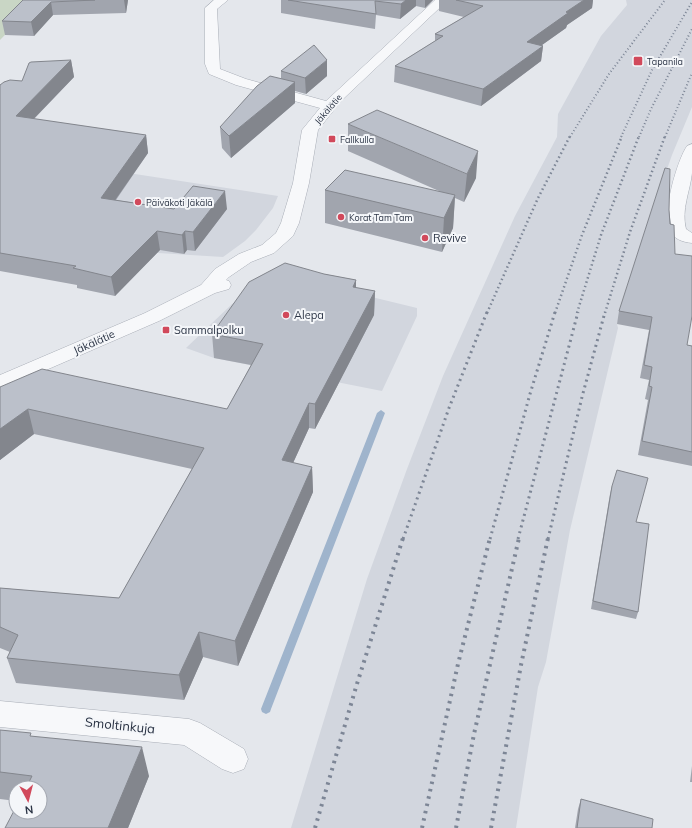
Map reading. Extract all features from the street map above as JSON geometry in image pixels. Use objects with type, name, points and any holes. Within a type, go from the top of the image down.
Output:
[{"type":"street","points":[[222,0],[211,8],[212,64],[214,71],[241,82],[328,106]]},
{"type":"street","name":"Jäkälätie","points":[[0,383],[152,317],[208,289],[239,279],[259,263],[268,249],[284,236],[290,223],[302,183],[310,130],[328,106],[442,0]]},
{"type":"street","points":[[689,156],[677,208],[677,229],[683,234],[692,238]]},
{"type":"street","name":"Smoltinkuja","points":[[0,714],[189,732],[233,759]]},
{"type":"shaded area","points":[[626,0],[692,0],[692,107],[672,155],[653,209],[617,324],[618,328],[570,530],[546,662],[538,687],[516,828],[291,828],[367,579],[443,376],[515,216],[557,137],[558,114],[601,36],[627,5]]},
{"type":"shaded area","name":"Päiväkoti Jäkälä","points":[[0,153],[278,196],[273,208],[256,230],[245,241],[223,257],[158,253],[36,232]]},
{"type":"shaded area","points":[[281,275],[417,308],[417,316],[382,391],[214,358],[186,348],[232,304]]},
{"type":"green space","points":[[0,0],[39,0],[0,40]]},
{"type":"building","points":[[23,0],[95,0],[51,2],[31,22],[2,21]]},
{"type":"building","points":[[288,0],[406,0],[401,4],[375,1],[376,14]]},
{"type":"building","points":[[456,0],[584,0],[527,42],[543,46],[483,89],[395,66],[443,36],[435,34],[483,6]]},
{"type":"building","points":[[314,45],[327,60],[305,78],[281,71]]},
{"type":"building","points":[[71,60],[16,116],[146,135],[101,198],[174,209],[193,186],[225,191],[193,232],[185,231],[182,235],[157,231],[111,277],[73,268],[76,266],[0,253],[0,85],[10,80],[22,81],[29,63],[31,62]]},
{"type":"building","points":[[270,76],[295,82],[229,136],[220,127],[257,86]]},
{"type":"building","points":[[377,110],[478,151],[467,174],[348,124]]},
{"type":"building","points":[[665,168],[670,169],[669,210],[670,224],[674,225],[675,254],[692,256],[692,316],[687,345],[692,346],[692,452],[642,441],[652,387],[649,386],[652,367],[644,365],[652,317],[619,311]]},
{"type":"building","points":[[345,170],[455,195],[444,218],[325,190]]},
{"type":"building","points":[[285,263],[324,274],[356,280],[353,287],[375,291],[315,404],[309,403],[282,460],[312,467],[235,641],[199,632],[179,675],[7,658],[18,635],[0,627],[0,588],[119,598],[204,448],[28,409],[0,429],[0,387],[42,369],[227,409],[263,344],[212,334],[249,282]]},
{"type":"building","points":[[617,470],[648,478],[636,522],[649,524],[638,612],[593,601],[612,486]]},
{"type":"building","points":[[0,730],[31,733],[30,736],[142,747],[108,828],[5,828],[9,820],[48,820],[48,780],[30,780],[32,776],[0,772]]},
{"type":"building","points":[[581,799],[653,819],[652,828],[577,828]]},
{"type":"waterway","points":[[266,709],[381,413]]},
{"type":"railway","points":[[570,137],[609,74],[665,0]]},
{"type":"railway","points":[[621,137],[652,70],[692,2]]},
{"type":"railway","points":[[639,137],[651,109],[692,29]]},
{"type":"railway","points":[[665,137],[692,73]]},
{"type":"railway","points":[[487,313],[538,198],[570,136]]},
{"type":"railway","points":[[555,313],[582,235],[622,136]]},
{"type":"railway","points":[[577,313],[601,235],[639,136]]},
{"type":"railway","points":[[605,313],[630,232],[665,136]]},
{"type":"railway","points":[[403,539],[449,408],[487,312]]},
{"type":"railway","points":[[490,539],[530,394],[555,312]]},
{"type":"railway","points":[[518,539],[578,312]]},
{"type":"railway","points":[[548,539],[582,397],[605,312]]},
{"type":"railway","points":[[315,828],[356,687],[403,538]]},
{"type":"railway","points":[[422,828],[458,664],[490,538]]},
{"type":"railway","points":[[456,828],[474,734],[519,538]]},
{"type":"railway","points":[[491,828],[521,665],[548,538]]},
{"type":"place","name":"Tapanila","points":[[638,61]]},
{"type":"place","name":"Fallkulla","points":[[332,139]]},
{"type":"place","name":"Päiväkoti Jäkälä","points":[[138,202]]},
{"type":"place","name":"Korat Tam Tam","points":[[341,217]]},
{"type":"place","name":"Revive","points":[[425,238]]},
{"type":"place","name":"Alepa","points":[[286,315]]},
{"type":"place","name":"Sammalpolku","points":[[166,330]]}]
